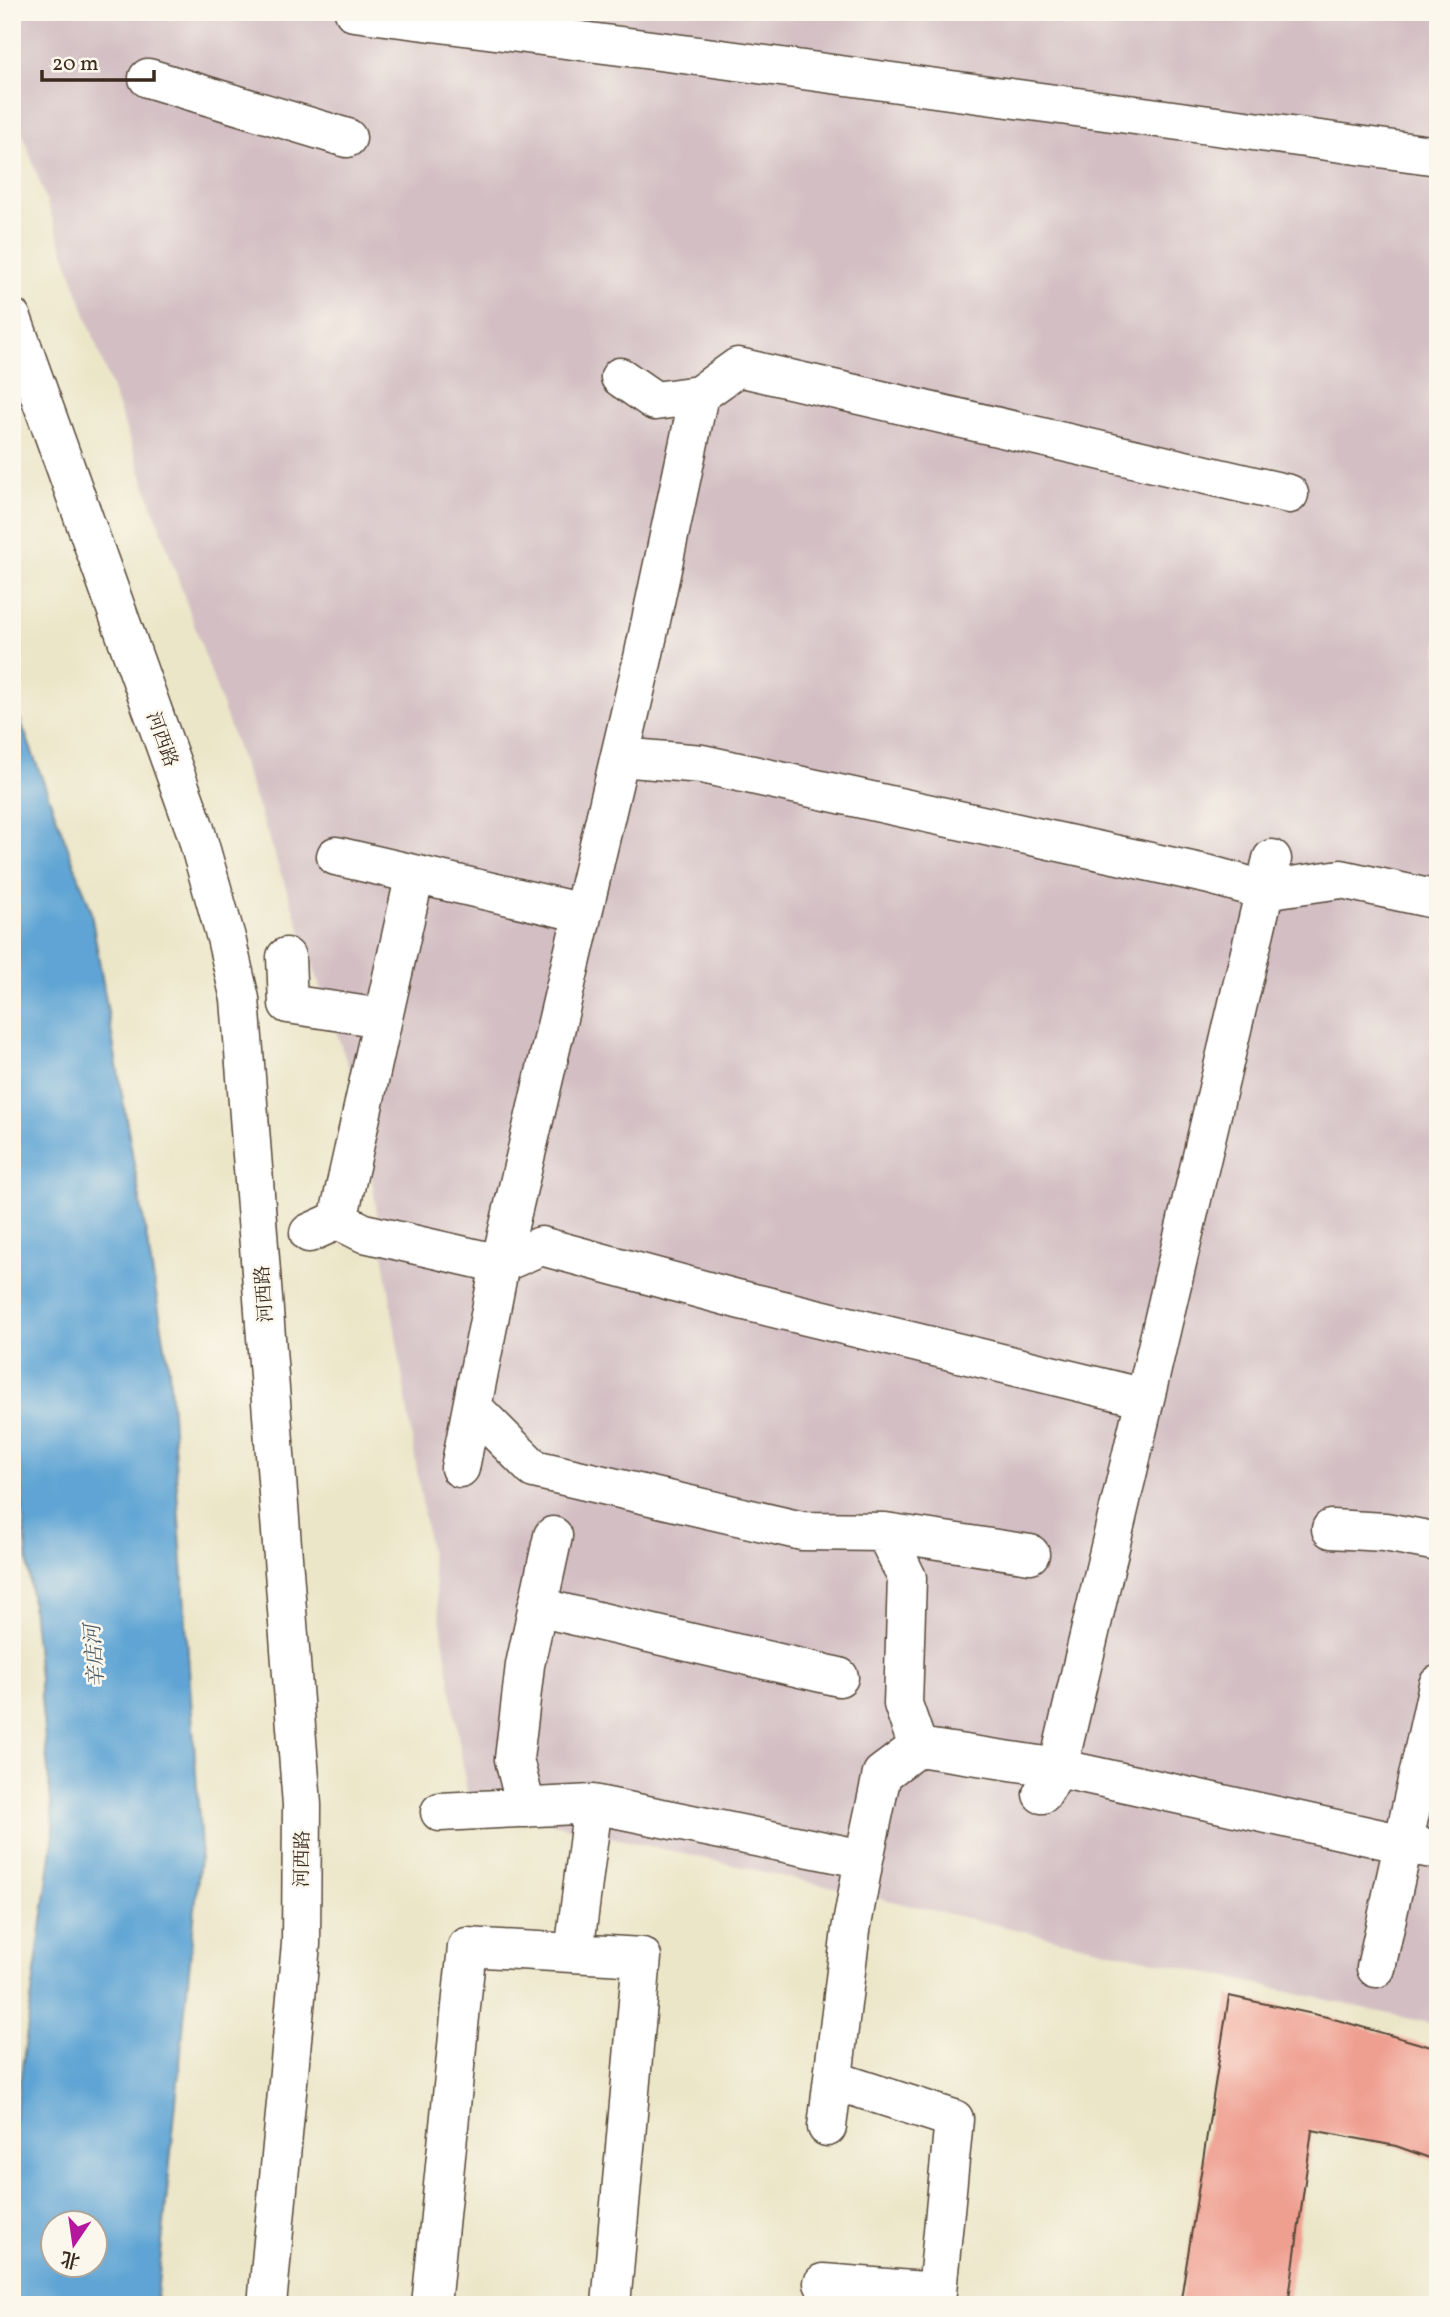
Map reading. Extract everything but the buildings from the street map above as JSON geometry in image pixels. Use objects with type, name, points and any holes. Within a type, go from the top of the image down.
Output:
[{"type":"street","points":[[354,12],[1438,156]]},
{"type":"street","points":[[148,78],[347,138]]},
{"type":"street","name":"河西路","points":[[12,318],[195,830],[240,999],[302,1805],[301,1944],[267,2305]]},
{"type":"street","points":[[620,377],[656,401],[699,395],[738,367],[1289,494]]},
{"type":"street","points":[[460,1468],[500,1264],[620,757],[699,395]]},
{"type":"street","points":[[620,757],[702,764],[1210,875],[1268,874],[1341,879],[1438,900]]},
{"type":"street","points":[[336,856],[583,913]]},
{"type":"street","points":[[415,874],[382,1018],[323,1227],[364,1233],[500,1264],[541,1245],[737,1298],[1145,1398]]},
{"type":"street","points":[[1050,1781],[1145,1398],[1268,874]]},
{"type":"street","points":[[286,957],[288,1004],[382,1018]]},
{"type":"street","points":[[472,1407],[534,1469],[802,1531],[885,1532],[1030,1554]]},
{"type":"street","points":[[1331,1529],[1385,1532],[1438,1542]]},
{"type":"street","points":[[885,1532],[906,1578],[903,1704],[918,1747]]},
{"type":"street","points":[[526,1808],[514,1759],[525,1665],[553,1536]]},
{"type":"street","points":[[537,1607],[839,1677]]},
{"type":"street","points":[[1377,1968],[1421,1847],[1438,1685]]},
{"type":"street","points":[[918,1747],[1050,1781],[1421,1847]]},
{"type":"street","points":[[827,2127],[851,1930],[882,1774],[918,1747]]},
{"type":"street","points":[[440,1812],[593,1804],[864,1859]]},
{"type":"street","points":[[573,1953],[593,1804]]},
{"type":"street","points":[[431,2305],[467,1947],[642,1957],[611,2305]]},
{"type":"street","points":[[823,2283],[937,2292],[954,2119],[833,2080]]},
{"type":"shaded area","points":[[12,12],[1438,12],[1438,2025],[469,1805],[359,1097],[12,103]]},
{"type":"water","name":"辛店河","points":[[12,698],[90,907],[169,1369],[201,1848],[156,2305],[12,2305],[12,2141],[54,1833],[12,1399]]}]
